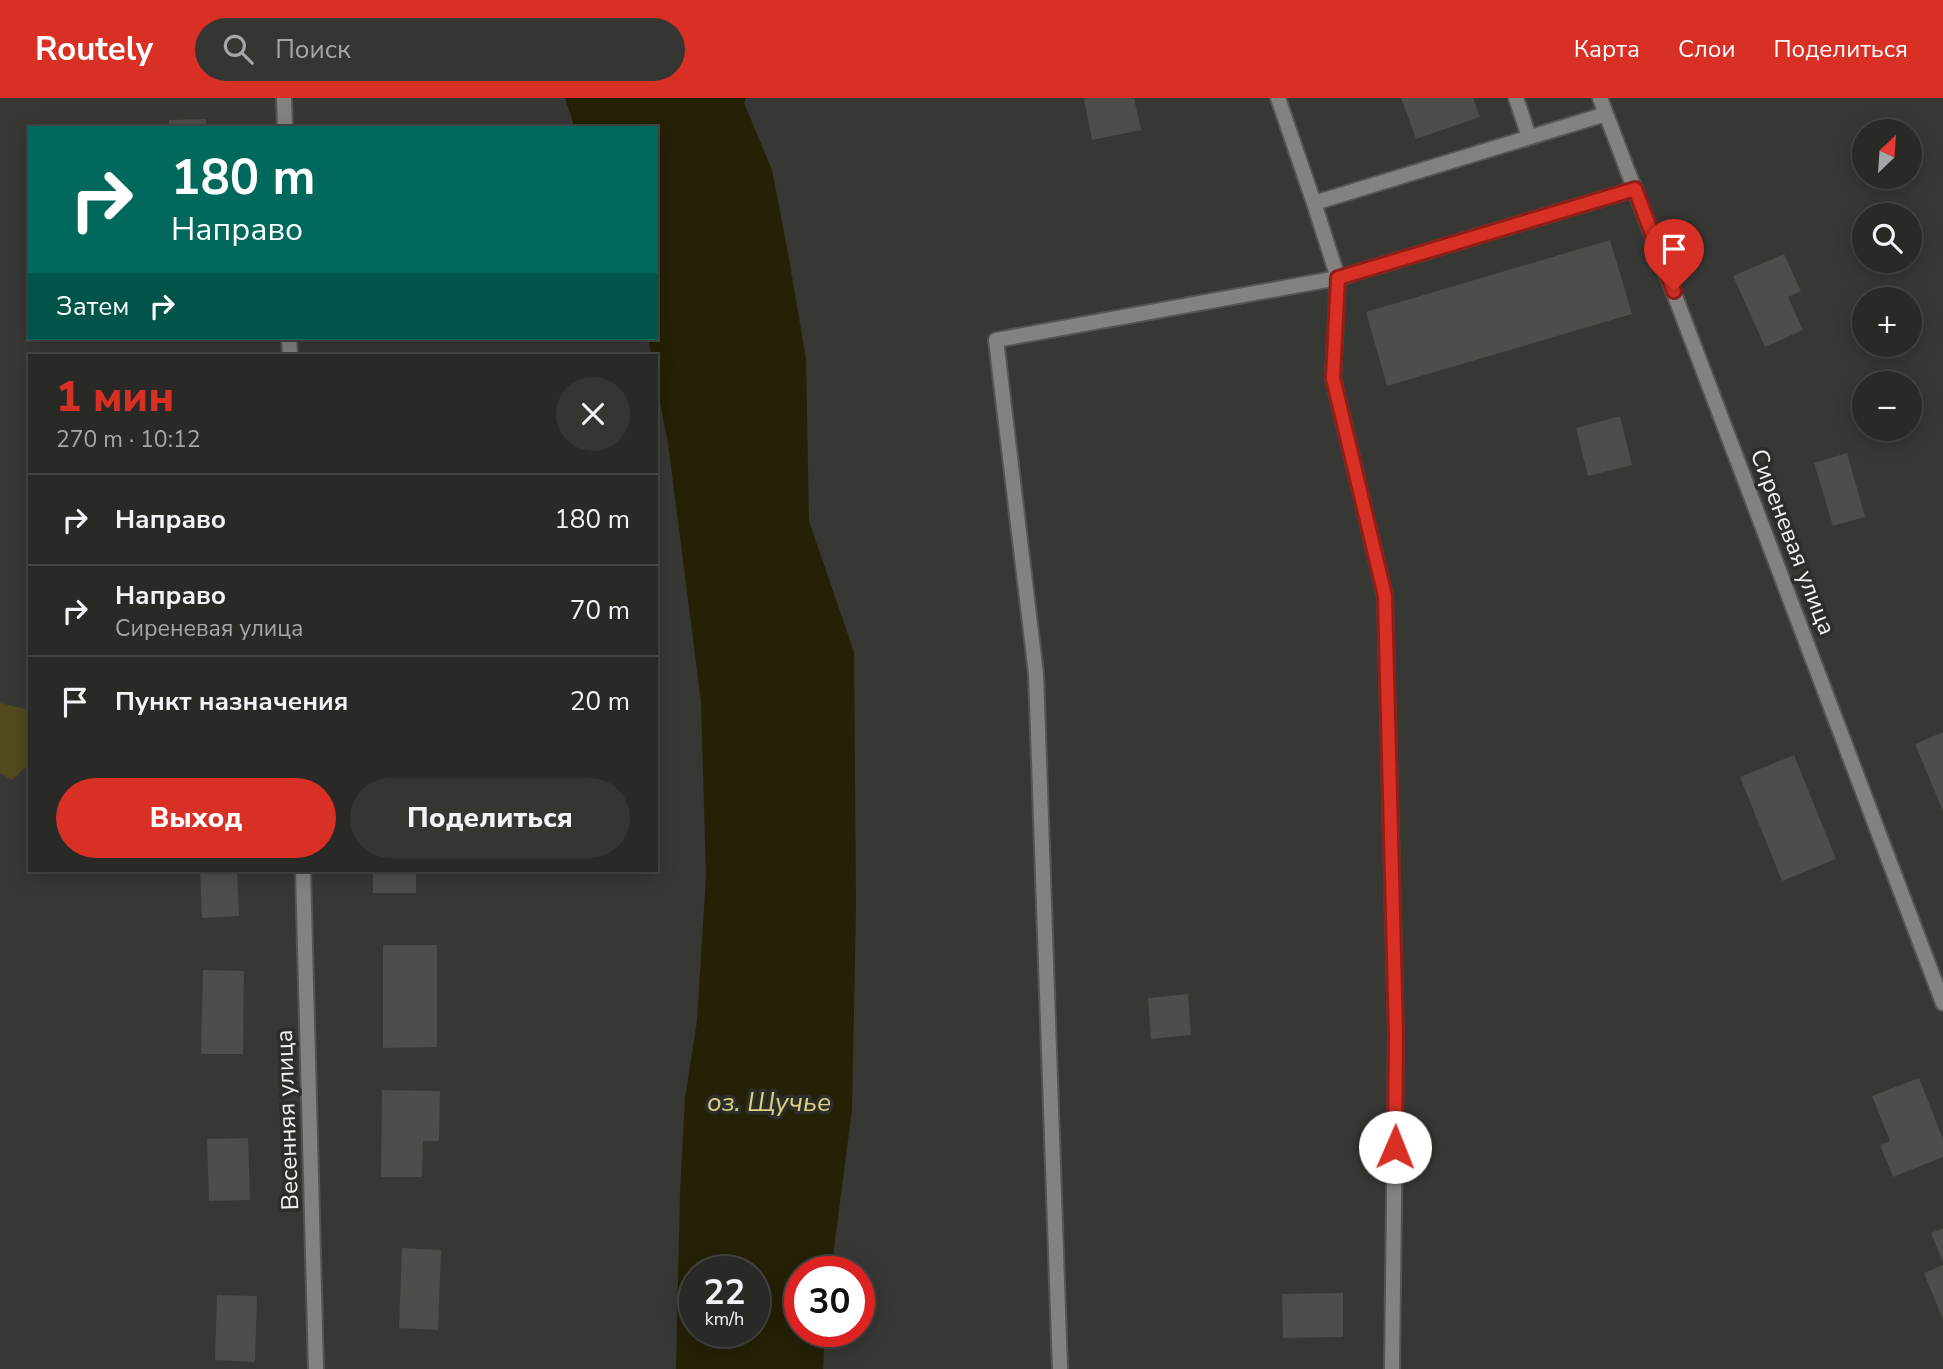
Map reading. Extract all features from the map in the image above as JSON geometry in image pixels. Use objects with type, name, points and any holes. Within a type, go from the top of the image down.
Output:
[{"type":"street","points":[[284,98],[285,126]]},
{"type":"street","points":[[1278,98],[1338,278],[1333,378],[1385,596],[1396,1035],[1392,1369]]},
{"type":"street","points":[[1516,98],[1529,137]]},
{"type":"street","name":"Сиреневая улица","points":[[1600,98],[1943,1003]]},
{"type":"street","points":[[1314,203],[1606,114]]},
{"type":"street","points":[[1060,1369],[1036,674],[996,341],[1338,278],[1635,189]]},
{"type":"street","name":"Весенняя улица","points":[[303,872],[316,1369]]},
{"type":"shaded area","points":[[0,703],[28,710],[28,765],[12,780],[0,773]]},
{"type":"water","name":"оз. Щучье","points":[[565,98],[746,98],[744,103],[772,170],[806,359],[809,521],[854,652],[856,908],[852,1109],[833,1256],[784,1256],[784,1347],[824,1347],[823,1369],[676,1369],[680,1193],[685,1098],[697,1021],[706,876],[701,702],[668,443],[658,392],[658,354],[651,354],[648,340],[658,340],[658,126],[574,126]]},
{"type":"building","points":[[1134,98],[1141,130],[1092,140],[1084,99]]},
{"type":"building","points":[[1401,98],[1473,98],[1480,117],[1416,139]]},
{"type":"building","points":[[206,119],[206,126],[169,126],[169,120]]},
{"type":"building","points":[[1610,240],[1632,314],[1387,386],[1366,312]]},
{"type":"building","points":[[1784,254],[1801,291],[1788,297],[1803,330],[1765,347],[1733,276]]},
{"type":"building","points":[[1620,416],[1632,465],[1588,476],[1576,428]]},
{"type":"building","points":[[1847,453],[1865,517],[1833,526],[1814,463]]},
{"type":"building","points":[[1943,732],[1943,811],[1915,744]]},
{"type":"building","points":[[1794,755],[1836,859],[1782,881],[1740,777]]},
{"type":"building","points":[[200,872],[237,872],[239,916],[202,918]]},
{"type":"building","points":[[373,872],[416,872],[416,893],[373,893]]},
{"type":"building","points":[[383,945],[437,945],[437,1047],[383,1048]]},
{"type":"building","points":[[203,970],[244,971],[243,1054],[201,1054]]},
{"type":"building","points":[[1188,994],[1191,1035],[1151,1039],[1148,998]]},
{"type":"building","points":[[1919,1078],[1943,1139],[1943,1157],[1893,1177],[1880,1145],[1890,1141],[1872,1096]]},
{"type":"building","points":[[382,1090],[440,1091],[439,1141],[423,1141],[422,1177],[381,1177]]},
{"type":"building","points":[[248,1138],[250,1200],[209,1201],[207,1139]]},
{"type":"building","points":[[1943,1228],[1943,1262],[1931,1233]]},
{"type":"building","points":[[402,1248],[441,1250],[438,1330],[399,1328]]},
{"type":"building","points":[[1943,1265],[1943,1320],[1924,1273]]},
{"type":"building","points":[[1343,1293],[1343,1337],[1283,1338],[1282,1294]]},
{"type":"building","points":[[217,1295],[257,1296],[255,1362],[215,1360]]},
{"type":"route","points":[[1395,1147],[1396,1035],[1385,596],[1333,378],[1338,278],[1635,189],[1674,291]]}]
